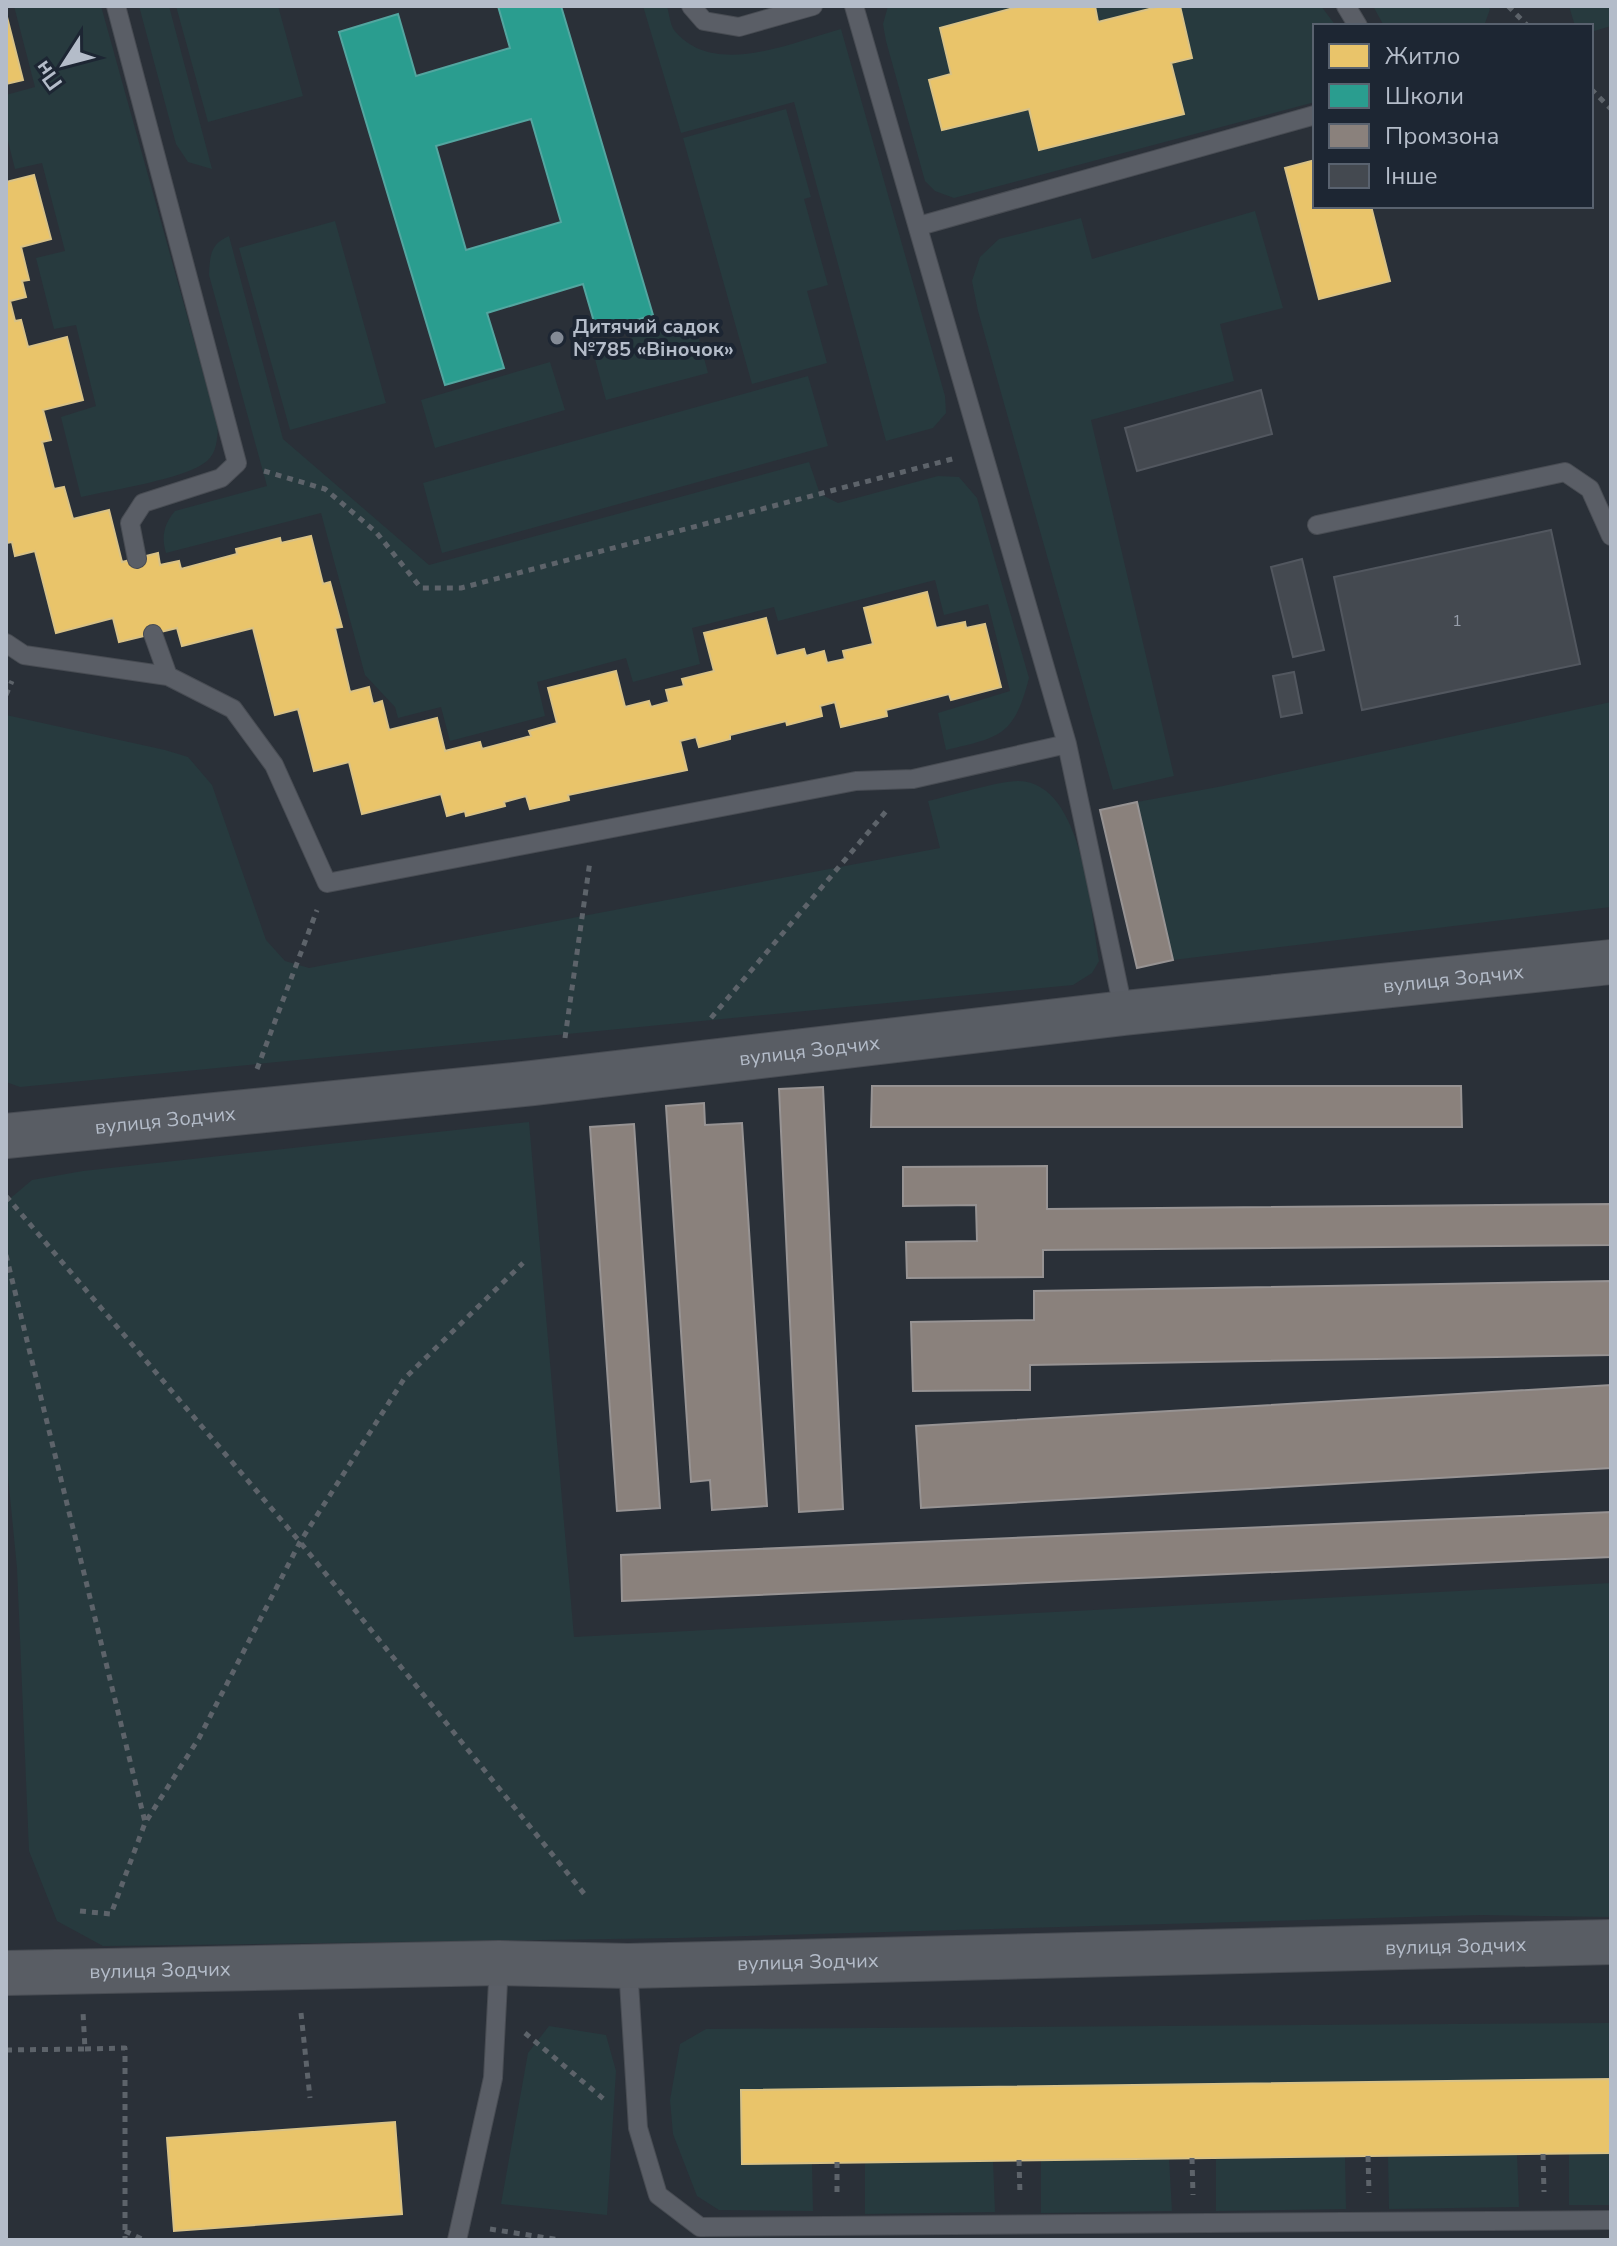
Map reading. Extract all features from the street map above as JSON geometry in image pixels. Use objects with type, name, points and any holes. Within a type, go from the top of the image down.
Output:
[{"type":"main road","name":"вулиця Зодчих","points":[[6,1136],[533,1083],[1124,1013],[1611,962]]},
{"type":"main road","name":"вулиця Зодчих","points":[[6,1973],[499,1963],[628,1966],[1611,1942]]},
{"type":"lane","points":[[116,6],[237,463],[221,478],[143,503],[130,523],[137,559]]},
{"type":"lane","points":[[691,6],[704,21],[739,27],[813,6]]},
{"type":"lane","points":[[854,6],[1067,744],[1124,1013]]},
{"type":"lane","points":[[1346,6],[1357,24]]},
{"type":"lane","points":[[919,226],[1313,116]]},
{"type":"lane","points":[[1317,525],[1565,472],[1590,489],[1611,536]]},
{"type":"lane","points":[[153,634],[168,676]]},
{"type":"lane","points":[[6,643],[24,655],[168,676],[233,709],[274,765],[327,883],[856,781],[913,779],[1067,744]]},
{"type":"lane","points":[[458,2232],[493,2078],[499,1963]]},
{"type":"lane","points":[[628,1966],[638,2128],[658,2195],[700,2234],[1611,2220]]},
{"type":"path","points":[[1508,6],[1526,24]]},
{"type":"path","points":[[1593,91],[1611,109]]},
{"type":"path","points":[[237,463],[325,489],[376,532],[421,588],[461,588],[984,451]]},
{"type":"path","points":[[706,1025],[913,779]]},
{"type":"path","points":[[565,1039],[594,833]]},
{"type":"path","points":[[256,1070],[327,883]]},
{"type":"path","points":[[6,1196],[300,1542],[586,1896]]},
{"type":"path","points":[[6,1255],[145,1823]]},
{"type":"path","points":[[80,1911],[111,1914],[145,1823],[199,1738],[300,1542],[404,1379],[523,1263]]},
{"type":"path","points":[[81,1971],[85,2049]]},
{"type":"path","points":[[496,2009],[638,2128]]},
{"type":"path","points":[[301,2013],[310,2098]]},
{"type":"path","points":[[6,2050],[125,2048],[125,2240]]},
{"type":"path","points":[[125,2231],[144,2240]]},
{"type":"path","points":[[458,2232],[560,2240]]},
{"type":"green space","points":[[14,6],[101,6],[218,427],[213,454],[207,461],[183,473],[81,497],[61,417],[96,406],[76,325],[54,329],[36,258],[65,251],[42,163],[15,169],[6,133],[6,95],[35,87]]},
{"type":"green space","points":[[139,6],[169,6],[212,169],[188,162],[176,144]]},
{"type":"green space","points":[[176,6],[278,6],[303,96],[208,122]]},
{"type":"green space","points":[[643,6],[667,6],[674,30],[690,45],[731,55],[777,48],[841,29],[945,396],[946,413],[933,428],[886,441],[794,102],[681,133]]},
{"type":"green space","points":[[888,6],[1321,6],[1334,24],[1313,24],[1313,103],[954,198],[935,191],[925,181],[883,24]]},
{"type":"green space","points":[[1373,6],[1487,6],[1490,9],[1485,24],[1383,24]]},
{"type":"green space","points":[[1569,6],[1611,6],[1611,26],[1593,31],[1593,24],[1574,24]]},
{"type":"green space","points":[[786,109],[811,197],[804,199],[828,285],[807,291],[827,363],[752,384],[683,138]]},
{"type":"green space","points":[[1255,211],[1283,308],[1220,324],[1234,381],[1091,420],[1174,776],[1113,790],[972,281],[980,257],[999,239],[1081,218],[1092,259]]},
{"type":"green space","points":[[335,221],[386,403],[290,430],[239,248]]},
{"type":"green space","points":[[229,236],[283,439],[429,565],[809,462],[820,494],[838,503],[938,476],[959,477],[977,498],[1029,678],[1011,723],[992,737],[946,750],[938,713],[1010,691],[988,604],[944,615],[935,580],[778,621],[774,607],[692,628],[700,664],[633,682],[626,658],[537,682],[545,716],[450,741],[441,707],[398,718],[395,707],[365,675],[321,513],[166,553],[164,531],[175,511],[267,486],[209,275],[212,251]]},
{"type":"green space","points":[[694,321],[708,373],[606,400],[592,348]]},
{"type":"green space","points":[[550,362],[565,410],[435,448],[421,400]]},
{"type":"green space","points":[[808,376],[828,446],[442,553],[423,483]]},
{"type":"green space","points":[[1611,702],[1611,907],[1173,960],[1137,802]]},
{"type":"green space","points":[[6,715],[188,757],[212,785],[266,940],[285,961],[309,968],[940,848],[928,801],[1019,781],[1041,787],[1058,803],[1071,826],[1087,884],[1099,961],[1092,973],[1073,985],[20,1087],[6,1082]]},
{"type":"green space","points":[[529,1122],[574,1637],[1611,1583],[1611,1917],[1481,1915],[679,1938],[103,1946],[57,1921],[29,1851],[17,1568],[6,1456],[6,1202],[32,1180],[83,1171]]},
{"type":"green space","points":[[1611,2023],[1611,2079],[741,2090],[742,2163],[812,2163],[813,2211],[719,2210],[697,2196],[673,2134],[670,2100],[680,2044],[706,2029]]},
{"type":"green space","points":[[549,2026],[606,2035],[616,2071],[607,2215],[501,2204],[528,2053]]},
{"type":"green space","points":[[1569,2153],[1611,2153],[1611,2205],[1569,2205]]},
{"type":"green space","points":[[1517,2154],[1519,2207],[1389,2209],[1388,2156]]},
{"type":"green space","points":[[1345,2156],[1346,2209],[1216,2211],[1216,2158]]},
{"type":"green space","points":[[1169,2158],[1172,2211],[1041,2213],[1041,2160]]},
{"type":"green space","points":[[993,2160],[995,2212],[865,2214],[865,2162]]},
{"type":"building: Житло","points":[[1021,6],[1095,6],[1098,22],[1161,6],[1180,6],[1192,58],[1171,63],[1184,114],[1039,150],[1029,109],[942,130],[929,80],[951,74],[940,28]]},
{"type":"building: Житло","points":[[6,18],[23,80],[6,84]]},
{"type":"building: Житло","points":[[1313,161],[1313,208],[1372,208],[1390,281],[1319,299],[1285,168]]},
{"type":"building: Житло","points":[[34,175],[51,239],[21,247],[29,280],[22,281],[26,297],[10,301],[15,321],[21,320],[28,347],[67,337],[83,400],[43,410],[51,440],[42,442],[54,489],[64,487],[73,519],[109,510],[122,562],[158,553],[160,565],[179,561],[181,569],[237,554],[236,549],[280,538],[281,543],[311,536],[323,584],[330,582],[342,627],[335,628],[350,692],[369,687],[373,704],[382,701],[389,730],[437,718],[445,751],[480,742],[482,749],[531,736],[529,731],[557,723],[548,688],[616,671],[625,707],[649,701],[651,707],[669,702],[666,690],[684,686],[682,679],[714,671],[704,633],[766,618],[776,656],[804,649],[806,656],[824,651],[827,663],[845,659],[843,651],[873,644],[864,608],[927,592],[936,628],[965,622],[966,628],[985,624],[1001,687],[951,700],[949,694],[886,710],[887,716],[841,727],[835,702],[820,706],[822,716],[787,725],[786,721],[730,735],[730,739],[699,747],[696,737],[680,741],[687,770],[568,795],[569,800],[530,809],[526,796],[504,802],[505,806],[466,816],[465,811],[447,816],[441,794],[362,814],[349,762],[314,771],[298,709],[275,715],[253,628],[182,646],[177,628],[119,642],[113,618],[56,633],[35,551],[15,556],[12,542],[6,543],[6,182]]},
{"type":"building: Житло","points":[[1611,2079],[1611,2153],[742,2164],[741,2090]]},
{"type":"building: Житло","points":[[395,2122],[402,2214],[174,2231],[167,2138]]},
{"type":"building: Школи","points":[[498,6],[561,6],[653,315],[597,332],[583,284],[487,313],[504,368],[445,385],[339,32],[398,14],[416,76],[510,48]],"holes":[[[531,119],[561,222],[466,250],[436,146]]]},
{"type":"building: Промзона","points":[[1137,802],[1173,960],[1137,968],[1100,810]]},
{"type":"building: Промзона","points":[[872,1086],[1461,1086],[1462,1127],[871,1127]]},
{"type":"building: Промзона","points":[[823,1087],[843,1509],[799,1512],[779,1089]]},
{"type":"building: Промзона","points":[[704,1103],[705,1125],[742,1123],[767,1506],[712,1510],[710,1480],[691,1482],[666,1106]]},
{"type":"building: Промзона","points":[[634,1124],[660,1508],[617,1511],[590,1127]]},
{"type":"building: Промзона","points":[[1047,1166],[1047,1209],[1611,1204],[1611,1245],[1043,1250],[1043,1277],[907,1278],[906,1242],[977,1241],[976,1205],[903,1206],[903,1167]]},
{"type":"building: Промзона","points":[[1611,1281],[1611,1355],[1030,1365],[1030,1390],[913,1391],[911,1322],[1034,1320],[1034,1291]]},
{"type":"building: Промзона","points":[[1611,1385],[1611,1468],[921,1508],[916,1426]]},
{"type":"building: Промзона","points":[[1611,1512],[1611,1557],[622,1601],[621,1555]]},
{"type":"building: Інше","points":[[1261,390],[1272,434],[1137,471],[1125,428]]},
{"type":"building: Інше","points":[[1551,530],[1580,664],[1362,710],[1334,577]]},
{"type":"building: Інше","points":[[1302,559],[1324,650],[1293,657],[1271,567]]},
{"type":"building: Інше","points":[[1294,672],[1302,713],[1281,717],[1273,676]]},
{"type":"place","name":"Дитячий садок №785 «Віночок»","points":[[557,338]]}]
